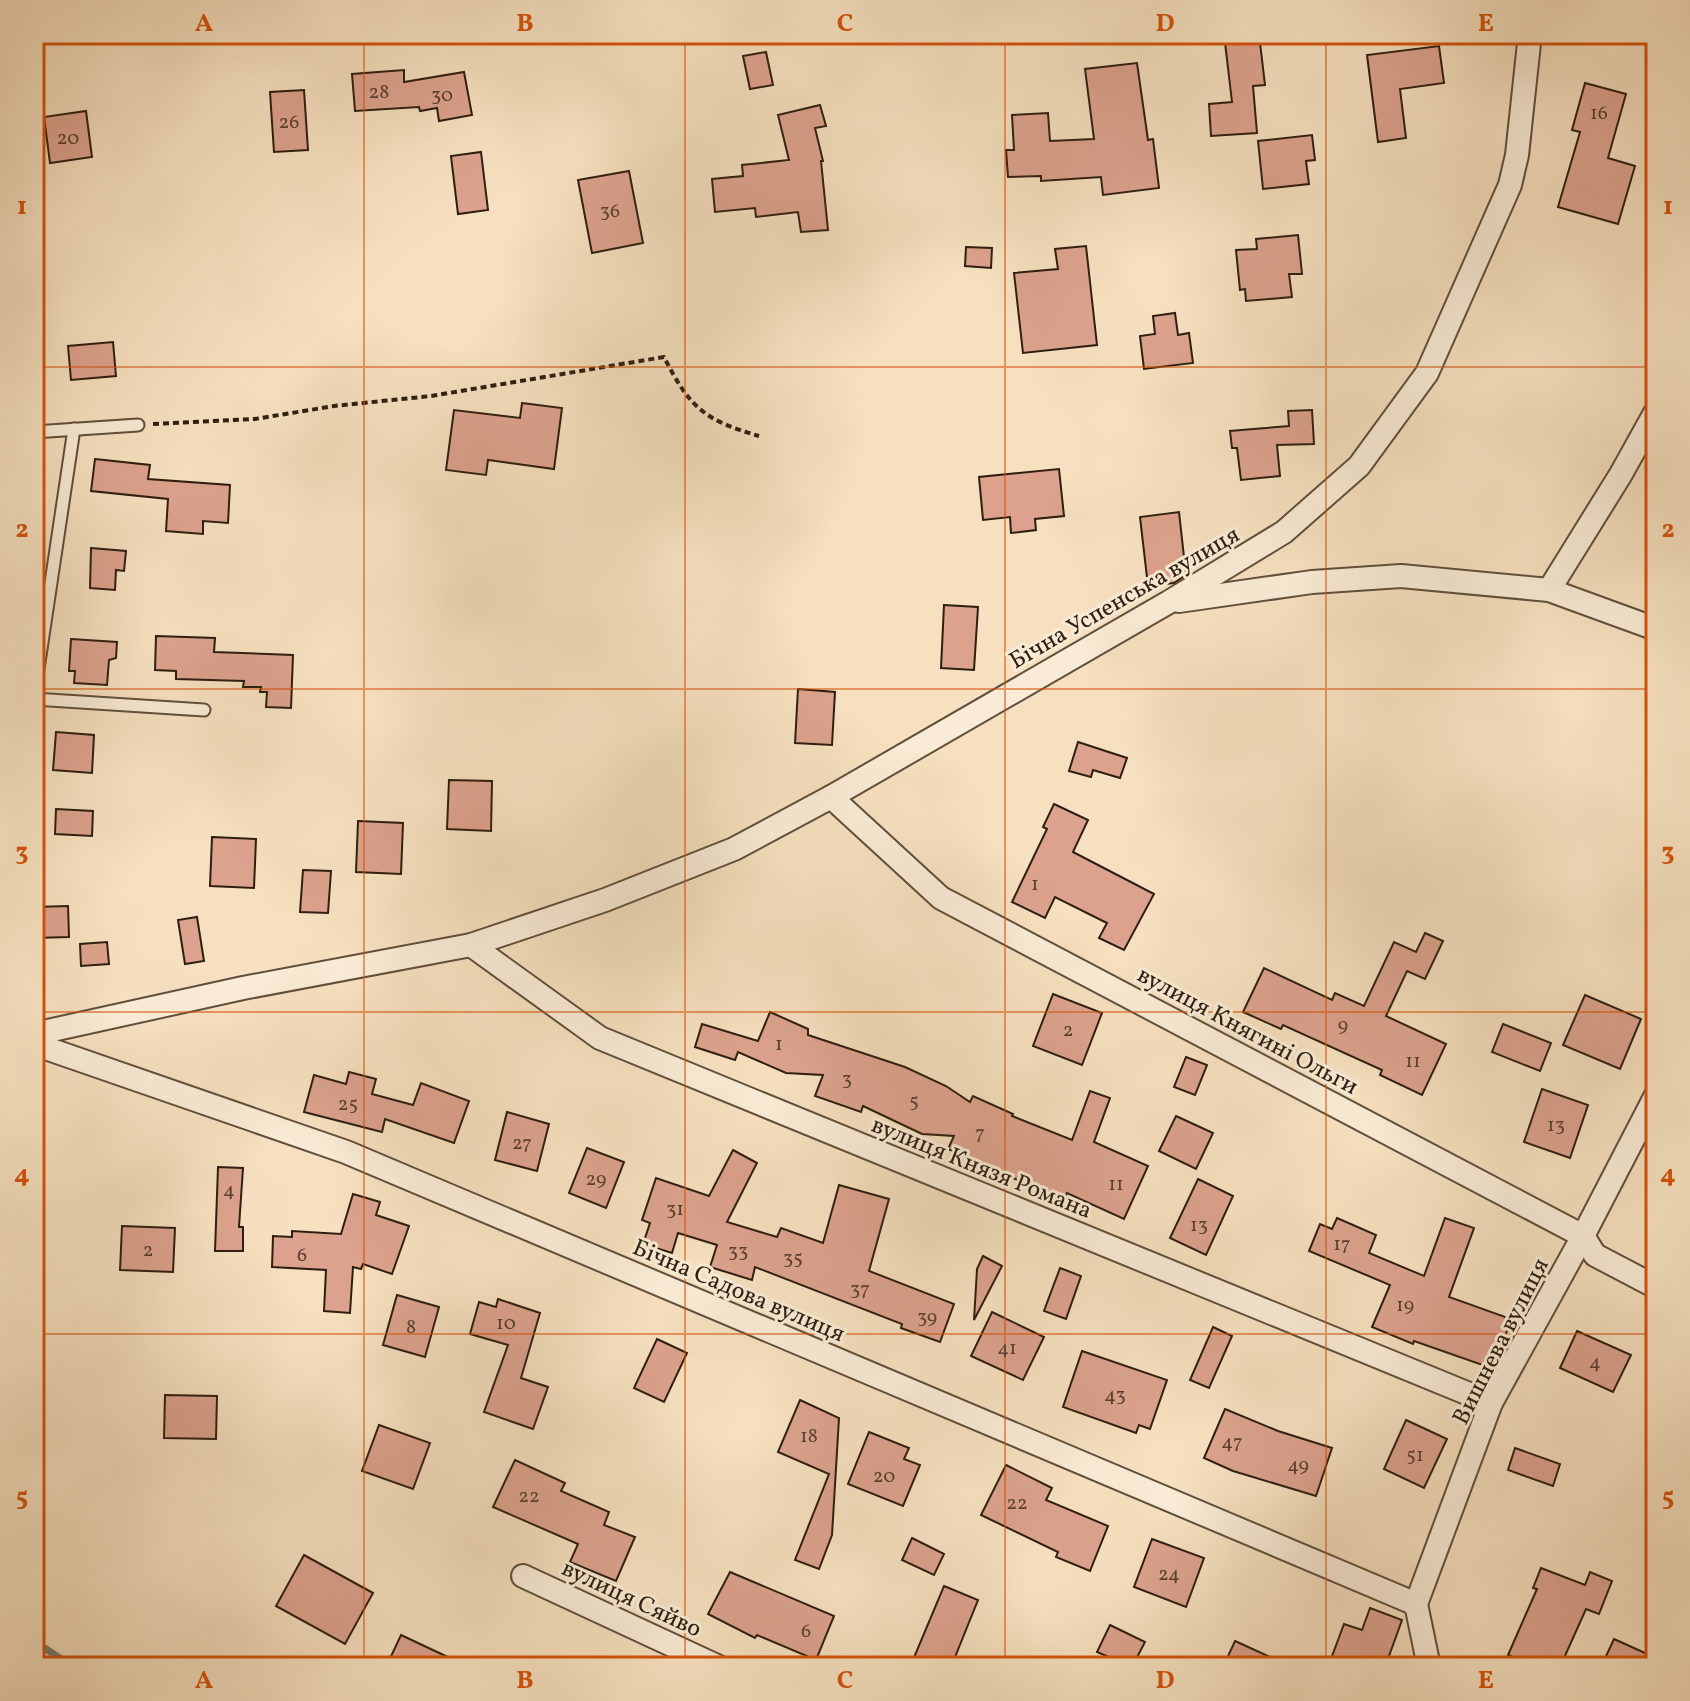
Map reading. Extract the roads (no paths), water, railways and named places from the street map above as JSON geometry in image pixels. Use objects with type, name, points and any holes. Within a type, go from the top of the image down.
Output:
[{"type":"street","name":"Бічна Успенська вулиця","points":[[471,945],[605,900],[734,849],[831,797],[1169,602],[1284,532],[1340,485],[1383,437],[1427,373],[1510,185],[1517,155],[1530,34]]},
{"type":"street","points":[[1549,590],[1656,411]]},
{"type":"street","points":[[1169,602],[1312,582],[1401,576],[1549,590],[1656,629]]},
{"type":"street","name":"вулиця Княгині Ольги","points":[[831,797],[941,898],[1583,1236],[1595,1255],[1656,1287]]},
{"type":"street","points":[[34,1034],[243,988],[471,945]]},
{"type":"street","name":"вулиця Князя Романа","points":[[471,945],[600,1038],[1491,1403]]},
{"type":"street","name":"Бічна Садова вулиця","points":[[34,1044],[346,1152],[1416,1604]]},
{"type":"street","name":"Вишнева вулиця","points":[[1416,1604],[1491,1403],[1656,1095]]},
{"type":"street","name":"вулиця Сяйво","points":[[523,1576],[719,1667]]},
{"type":"street","points":[[1416,1604],[1429,1667]]},
{"type":"lane","points":[[34,432],[138,425]]},
{"type":"lane","points":[[74,429],[34,697],[204,710]]},
{"type":"waterway","points":[[34,1641],[73,1667]]}]
